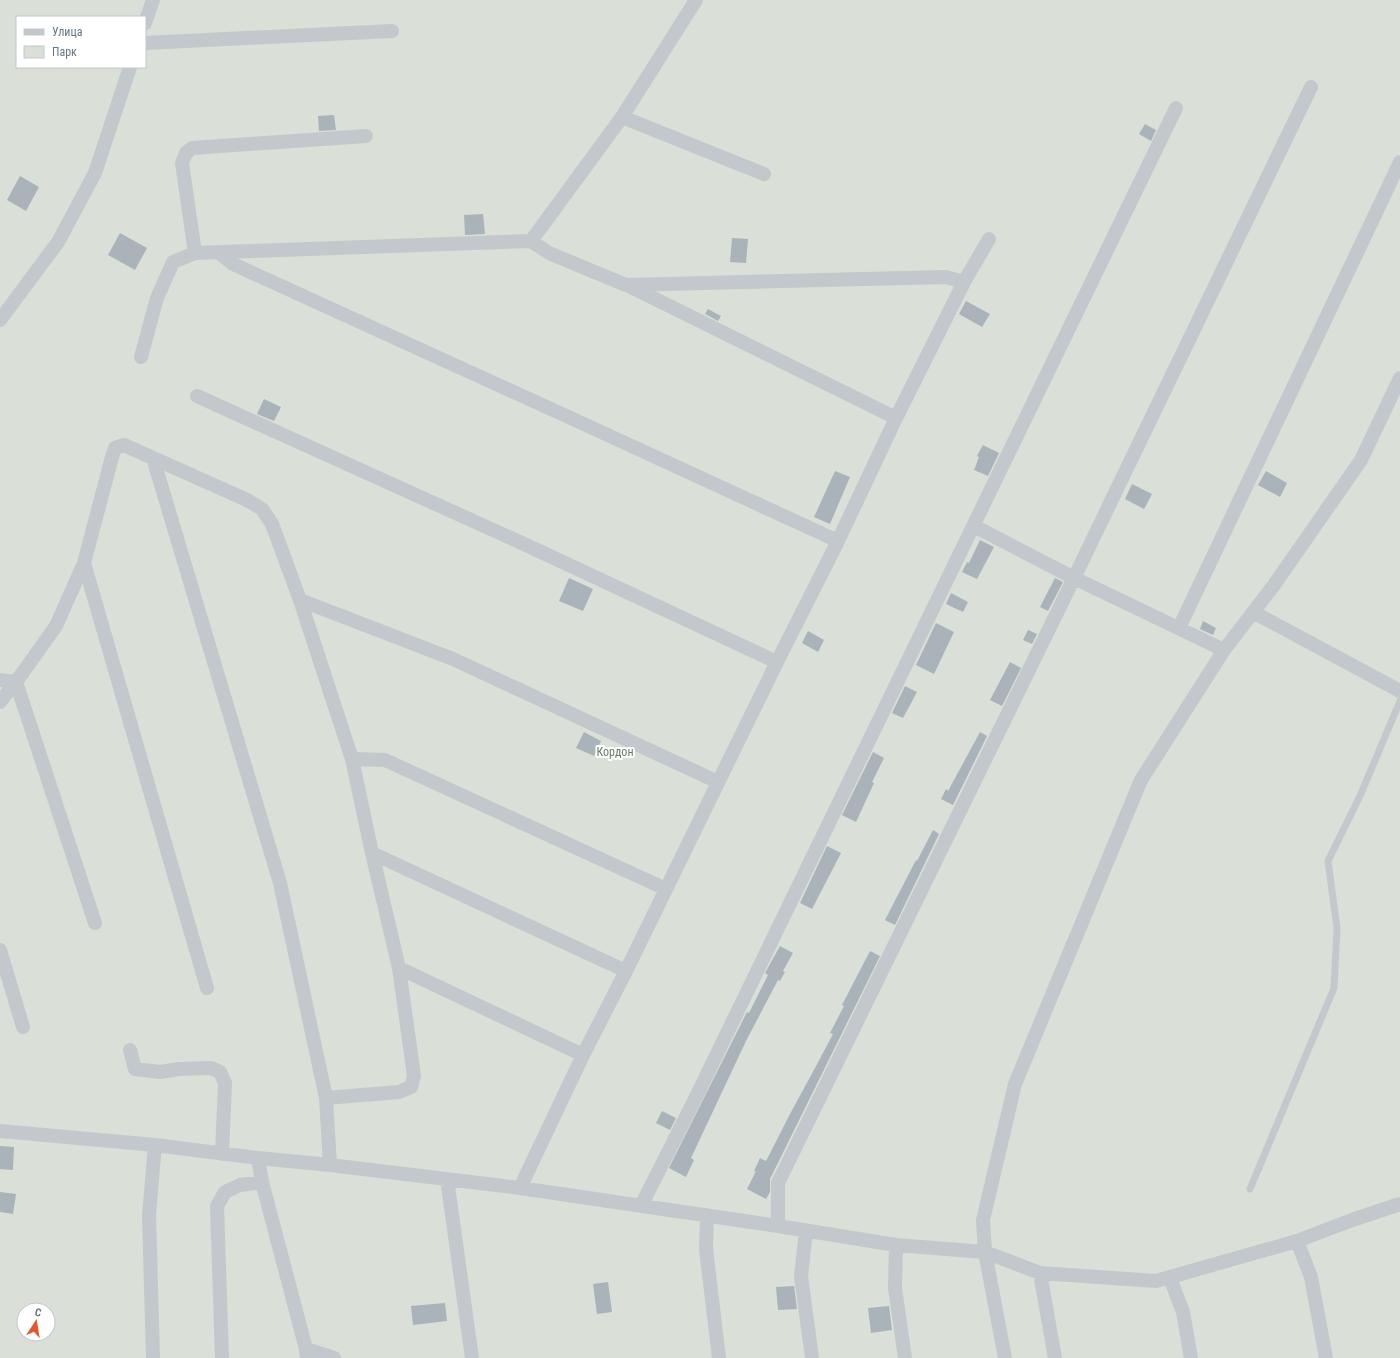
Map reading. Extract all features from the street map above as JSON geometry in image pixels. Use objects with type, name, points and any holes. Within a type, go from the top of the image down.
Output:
[{"type":"street","points":[[146,20],[153,0]]},
{"type":"street","points":[[531,241],[622,117],[696,0]]},
{"type":"street","points":[[146,43],[392,32]]},
{"type":"street","points":[[0,320],[58,242],[95,174],[130,68]]},
{"type":"street","points":[[778,1226],[778,1183],[1074,578],[1311,87]]},
{"type":"street","points":[[641,1206],[701,1088],[1176,108]]},
{"type":"street","points":[[622,117],[764,174]]},
{"type":"street","points":[[194,253],[182,163],[186,153],[192,148],[366,136]]},
{"type":"street","points":[[1179,628],[1400,162]]},
{"type":"street","points":[[520,1188],[583,1055],[838,541],[896,418],[964,282],[989,239]]},
{"type":"street","points":[[141,357],[157,298],[173,262],[194,253],[531,241],[549,253],[626,285],[896,418]]},
{"type":"street","points":[[218,252],[233,264],[579,421],[838,541]]},
{"type":"street","points":[[626,285],[946,277],[964,282]]},
{"type":"street","points":[[1005,1358],[986,1252],[983,1220],[1015,1084],[1141,780],[1224,650],[1274,585],[1361,460],[1400,378]]},
{"type":"street","points":[[197,396],[517,541],[777,662]]},
{"type":"street","points":[[0,702],[56,626],[84,563],[115,448],[124,445],[248,500],[262,509],[272,524],[300,600],[352,759],[399,968],[414,1076],[410,1087],[399,1092],[326,1098]]},
{"type":"street","points":[[153,458],[280,884],[326,1098],[330,1165]]},
{"type":"street","points":[[974,526],[1074,578],[1224,650]]},
{"type":"street","points":[[84,563],[208,988]]},
{"type":"street","points":[[300,600],[453,659],[718,782]]},
{"type":"street","points":[[1253,612],[1400,690]]},
{"type":"street","points":[[0,680],[16,682]]},
{"type":"street","points":[[16,682],[95,923]]},
{"type":"street","points":[[352,759],[385,760],[666,889]]},
{"type":"street","points":[[372,853],[626,970]]},
{"type":"street","points":[[0,950],[23,1027]]},
{"type":"street","points":[[399,968],[583,1055]]},
{"type":"street","points":[[130,1050],[135,1069],[160,1072],[178,1069],[211,1068],[220,1072],[225,1083],[222,1154]]},
{"type":"street","points":[[0,1131],[155,1145],[520,1188],[896,1245],[986,1252],[1040,1273],[1156,1281],[1297,1241],[1400,1204]]},
{"type":"street","points":[[153,1358],[149,1214],[155,1145]]},
{"type":"street","points":[[258,1158],[262,1182],[306,1354],[334,1358]]},
{"type":"street","points":[[447,1179],[472,1358]]},
{"type":"street","points":[[222,1358],[217,1206],[225,1192],[240,1186],[262,1182]]},
{"type":"street","points":[[707,1216],[706,1250],[719,1358]]},
{"type":"street","points":[[806,1231],[801,1276],[812,1358]]},
{"type":"street","points":[[1297,1241],[1311,1276],[1326,1358]]},
{"type":"street","points":[[896,1245],[895,1288],[905,1358]]},
{"type":"street","points":[[1040,1273],[1055,1358]]},
{"type":"street","points":[[1170,1278],[1184,1312],[1191,1358]]},
{"type":"lane","points":[[1250,1189],[1334,988],[1338,928],[1328,861],[1360,796],[1400,701]]},
{"type":"green space","name":"Кордон","points":[[0,0],[1400,0],[1400,1358],[0,1358]]},
{"type":"building","points":[[334,115],[336,130],[319,131],[318,116]]},
{"type":"building","points":[[1145,124],[1156,130],[1151,141],[1139,134]]},
{"type":"building","points":[[20,176],[39,187],[26,211],[7,200]]},
{"type":"building","points":[[483,214],[485,234],[465,235],[464,215]]},
{"type":"building","points":[[120,233],[147,248],[135,270],[108,255]]},
{"type":"building","points":[[732,238],[748,239],[746,263],[730,262]]},
{"type":"building","points":[[966,301],[990,314],[982,327],[959,314]]},
{"type":"building","points":[[708,309],[721,316],[718,321],[705,314]]},
{"type":"building","points":[[264,399],[281,407],[274,421],[257,414]]},
{"type":"building","points":[[983,445],[999,453],[988,476],[974,470],[979,457],[977,456]]},
{"type":"building","points":[[835,471],[850,477],[830,524],[814,517]]},
{"type":"building","points":[[1266,471],[1287,483],[1280,497],[1258,485]]},
{"type":"building","points":[[1132,484],[1152,494],[1144,509],[1125,499]]},
{"type":"building","points":[[980,540],[994,547],[977,579],[962,572],[967,562],[969,563]]},
{"type":"building","points":[[569,578],[593,589],[583,611],[559,601]]},
{"type":"building","points":[[1055,578],[1063,582],[1048,611],[1040,607]]},
{"type":"building","points":[[951,593],[968,602],[963,612],[946,604]]},
{"type":"building","points":[[1203,621],[1216,628],[1213,635],[1200,629]]},
{"type":"building","points":[[936,623],[954,632],[934,674],[916,665]]},
{"type":"building","points":[[1028,630],[1037,634],[1032,644],[1023,640]]},
{"type":"building","points":[[808,631],[824,640],[818,652],[802,643]]},
{"type":"building","points":[[1010,662],[1021,668],[1002,706],[990,700]]},
{"type":"building","points":[[905,686],[917,692],[903,718],[892,713]]},
{"type":"building","points":[[584,732],[601,741],[594,756],[576,748]]},
{"type":"building","points":[[980,732],[987,736],[953,805],[941,799],[946,789],[948,791]]},
{"type":"building","points":[[873,752],[884,758],[872,782],[874,783],[856,822],[842,815]]},
{"type":"building","points":[[933,830],[939,834],[895,925],[885,920]]},
{"type":"building","points":[[827,846],[841,853],[812,909],[800,903]]},
{"type":"building","points":[[780,946],[793,953],[783,971],[785,972],[780,981],[778,980],[746,1041],[691,1158],[694,1160],[686,1177],[669,1168],[747,1012],[749,1013],[768,975],[765,973]]},
{"type":"building","points":[[870,951],[880,956],[770,1179],[770,1192],[766,1199],[747,1189],[756,1171],[754,1171],[760,1158],[766,1161],[833,1034],[830,1033],[844,1006],[842,1005]]},
{"type":"building","points":[[662,1111],[676,1118],[670,1130],[656,1123]]},
{"type":"building","points":[[0,1146],[14,1147],[13,1170],[0,1169]]},
{"type":"building","points":[[0,1192],[16,1194],[13,1214],[0,1212]]},
{"type":"building","points":[[608,1282],[612,1312],[597,1314],[593,1284]]},
{"type":"building","points":[[794,1286],[797,1309],[778,1310],[776,1287]]},
{"type":"building","points":[[445,1303],[447,1321],[413,1325],[411,1306]]},
{"type":"building","points":[[889,1306],[892,1330],[871,1333],[868,1308]]}]
